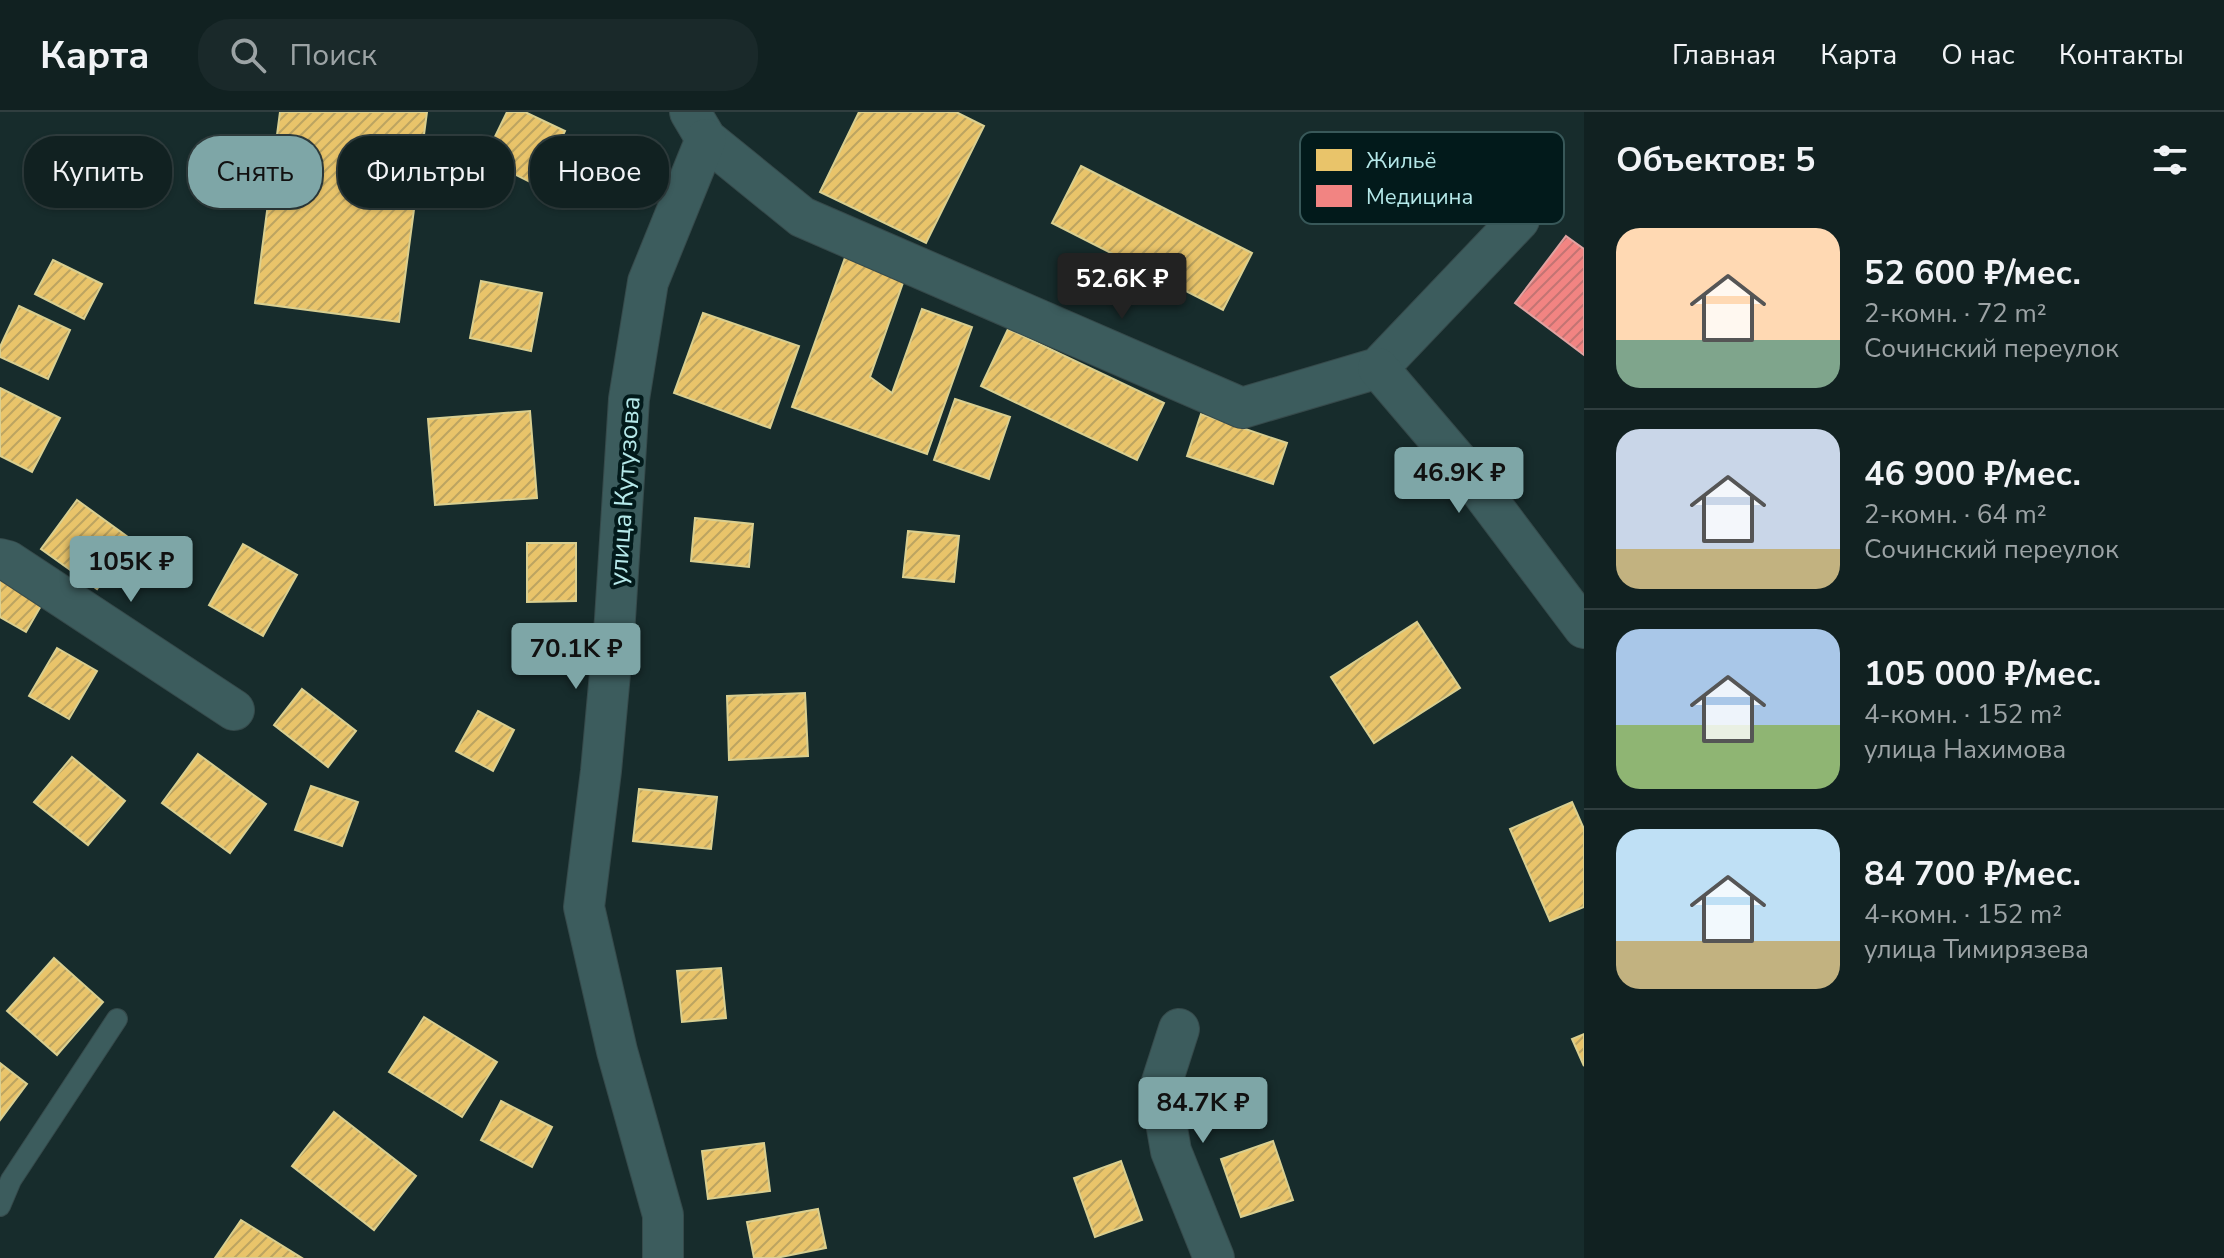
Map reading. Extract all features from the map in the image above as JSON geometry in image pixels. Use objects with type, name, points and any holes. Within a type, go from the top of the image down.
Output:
[{"type":"street","points":[[698,126],[802,217],[1242,408],[1378,368],[1515,224]]},
{"type":"street","name":"улица Кутузова","points":[[663,1258],[663,1215],[617,1051],[584,907],[604,740],[632,385],[648,282],[698,126]]},
{"type":"street","points":[[1378,368],[1466,471],[1584,628]]},
{"type":"street","points":[[0,559],[8,561],[234,710]]},
{"type":"street","points":[[1179,1029],[1160,1088],[1171,1151],[1214,1258]]},
{"type":"lane","points":[[0,1206],[11,1180],[117,1019]]},
{"type":"building: Жильё","points":[[280,112],[427,112],[424,136],[338,136],[338,208],[414,208],[399,322],[255,303],[267,208],[322,208],[322,136],[277,136]]},
{"type":"building: Жильё","points":[[507,112],[525,112],[565,131],[563,136],[530,136],[530,182],[514,174],[514,136],[495,136]]},
{"type":"building: Жильё","points":[[859,112],[956,112],[984,126],[926,243],[820,192]]},
{"type":"building: Жильё","points":[[1081,166],[1252,253],[1223,310],[1052,223]]},
{"type":"building: Жильё","points":[[847,252],[906,274],[870,377],[892,393],[922,309],[972,327],[927,454],[792,407]]},
{"type":"building: Жильё","points":[[53,260],[102,284],[84,319],[35,294]]},
{"type":"building: Жильё","points":[[481,281],[542,293],[531,351],[470,338]]},
{"type":"building: Жильё","points":[[19,306],[70,330],[48,379],[0,357],[0,347]]},
{"type":"building: Жильё","points":[[703,313],[799,346],[770,428],[674,393]]},
{"type":"building: Жильё","points":[[1008,329],[1164,403],[1137,460],[981,386]]},
{"type":"building: Жильё","points":[[0,388],[60,418],[32,472],[0,456]]},
{"type":"building: Жильё","points":[[955,399],[1010,417],[989,479],[934,460]]},
{"type":"building: Жильё","points":[[530,411],[537,498],[435,505],[428,419]]},
{"type":"building: Жильё","points":[[1201,414],[1287,443],[1273,484],[1187,456]]},
{"type":"building: Жильё","points":[[77,500],[132,540],[97,589],[41,549]]},
{"type":"building: Жильё","points":[[695,518],[753,524],[749,567],[691,561]]},
{"type":"building: Жильё","points":[[908,531],[959,536],[954,582],[903,577]]},
{"type":"building: Жильё","points":[[527,543],[576,543],[576,601],[527,602]]},
{"type":"building: Жильё","points":[[243,544],[297,575],[263,636],[209,605]]},
{"type":"building: Жильё","points":[[5,573],[46,597],[26,632],[0,617],[0,582]]},
{"type":"building: Жильё","points":[[1417,622],[1460,688],[1374,743],[1331,677]]},
{"type":"building: Жильё","points":[[57,648],[97,671],[69,719],[29,696]]},
{"type":"building: Жильё","points":[[302,689],[356,731],[328,767],[274,725]]},
{"type":"building: Жильё","points":[[805,693],[808,756],[729,760],[727,696]]},
{"type":"building: Жильё","points":[[478,711],[514,730],[493,771],[456,751]]},
{"type":"building: Жильё","points":[[198,754],[266,804],[230,853],[162,803]]},
{"type":"building: Жильё","points":[[72,757],[125,801],[88,845],[34,802]]},
{"type":"building: Жильё","points":[[311,786],[358,802],[342,846],[295,830]]},
{"type":"building: Жильё","points":[[639,789],[717,797],[711,849],[633,841]]},
{"type":"building: Жильё","points":[[1572,802],[1584,829],[1584,907],[1550,921],[1510,829]]},
{"type":"building: Жильё","points":[[54,958],[103,1002],[57,1055],[7,1011]]},
{"type":"building: Жильё","points":[[721,968],[726,1018],[682,1022],[677,971]]},
{"type":"building: Жильё","points":[[424,1017],[497,1062],[462,1117],[389,1072]]},
{"type":"building: Жильё","points":[[1584,1034],[1584,1066],[1572,1039]]},
{"type":"building: Жильё","points":[[0,1063],[27,1084],[0,1120]]},
{"type":"building: Жильё","points":[[501,1101],[552,1127],[532,1167],[481,1140]]},
{"type":"building: Жильё","points":[[334,1112],[416,1176],[374,1230],[292,1166]]},
{"type":"building: Жильё","points":[[1273,1141],[1293,1200],[1241,1217],[1221,1159]]},
{"type":"building: Жильё","points":[[764,1143],[770,1191],[708,1199],[702,1151]]},
{"type":"building: Жильё","points":[[1121,1161],[1142,1220],[1095,1237],[1074,1178]]},
{"type":"building: Жильё","points":[[818,1209],[826,1248],[776,1258],[754,1258],[747,1222]]},
{"type":"building: Жильё","points":[[241,1220],[302,1258],[215,1258]]},
{"type":"building: Медицина","points":[[1566,236],[1584,249],[1584,355],[1515,303]]}]
